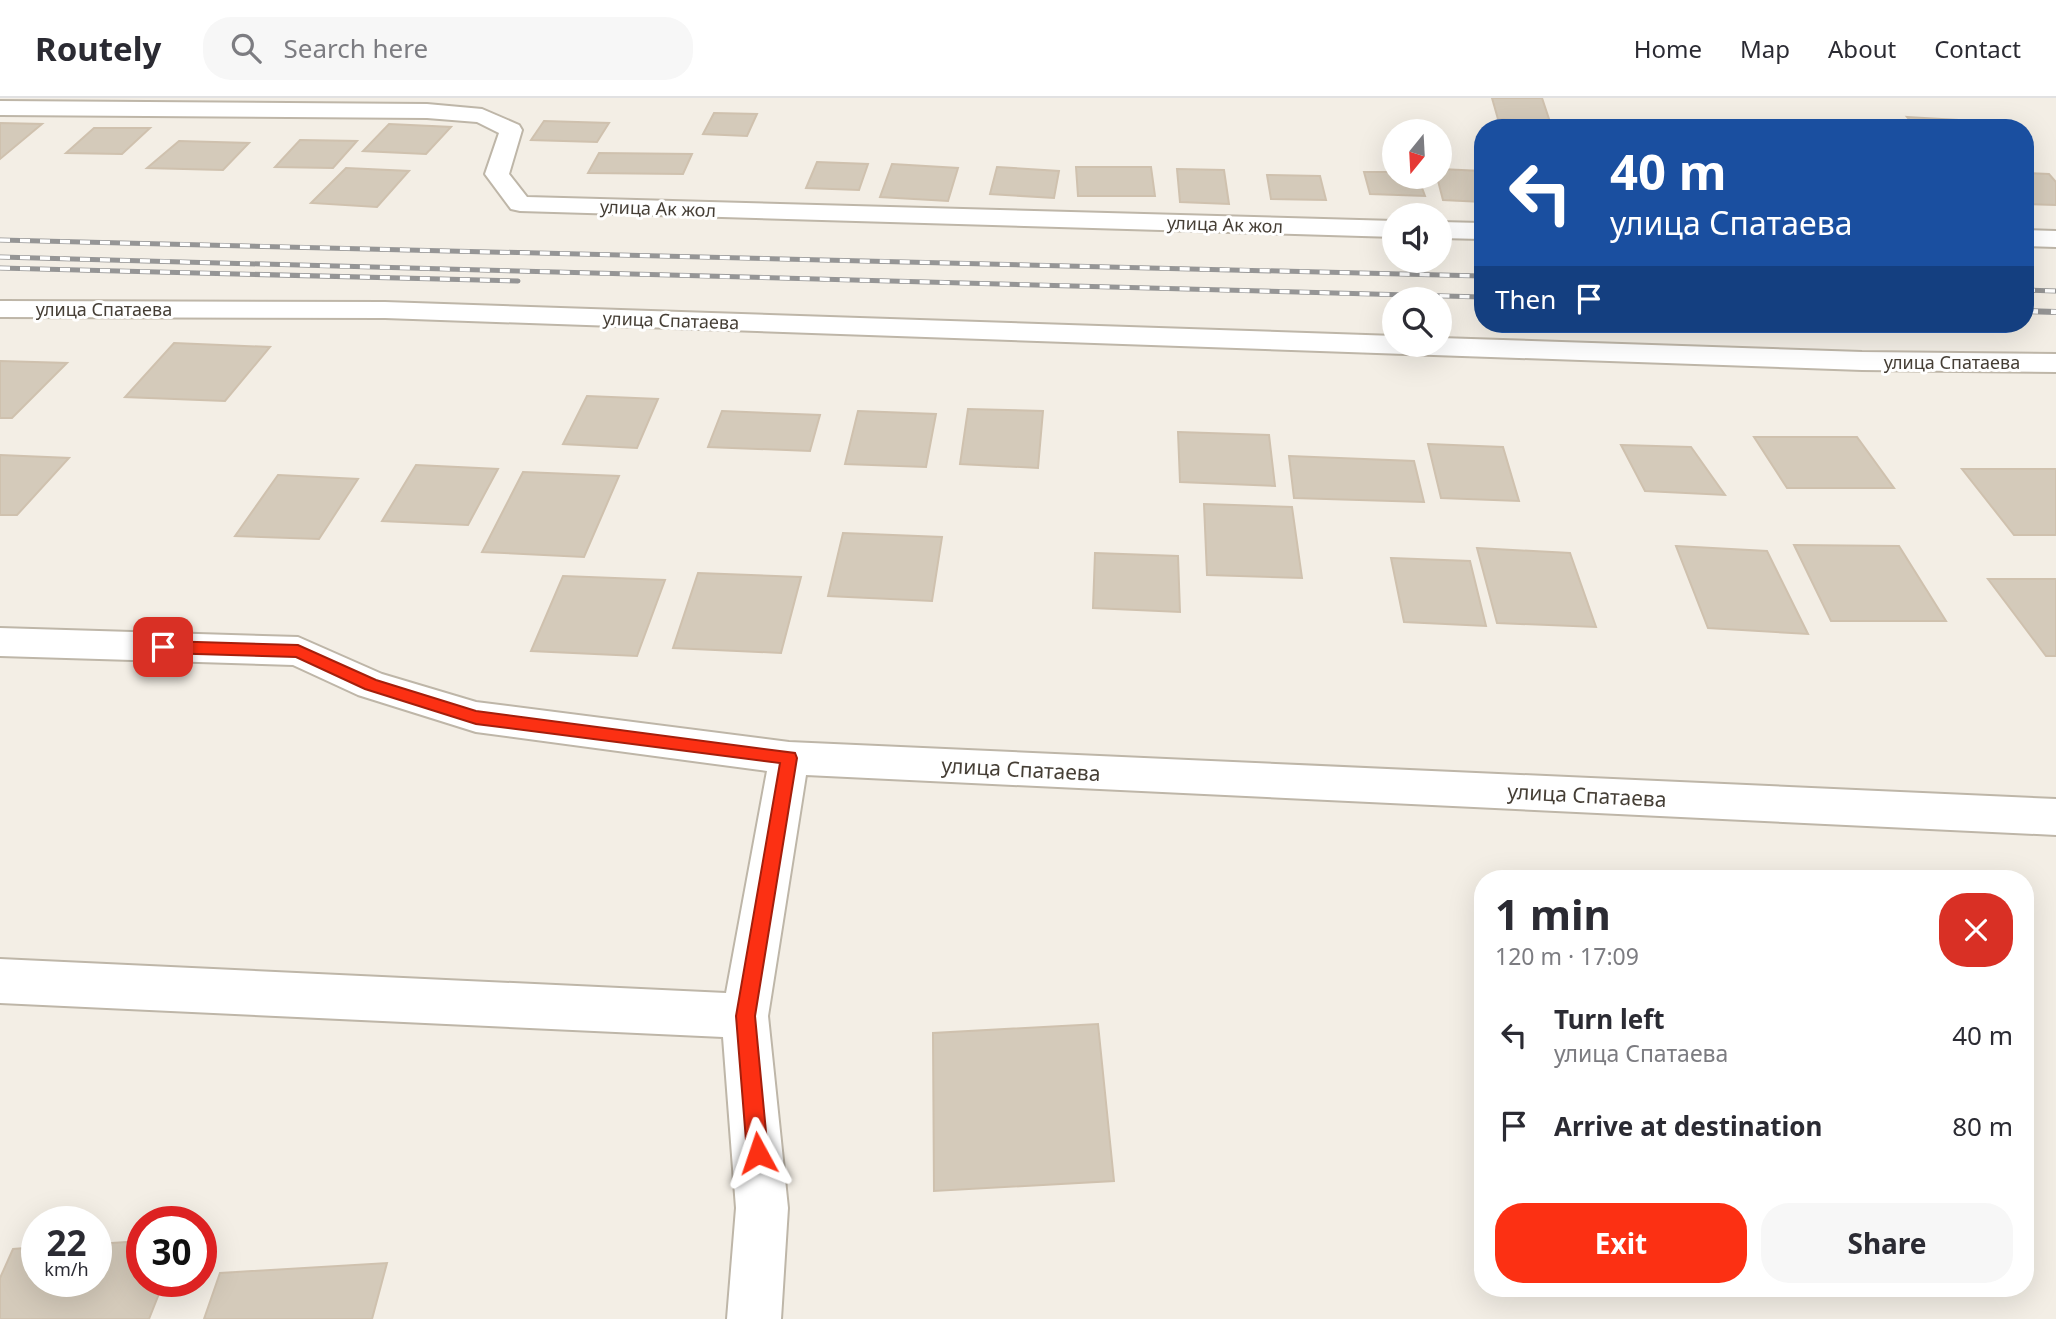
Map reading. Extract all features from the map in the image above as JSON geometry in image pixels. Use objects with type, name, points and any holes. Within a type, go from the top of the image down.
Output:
[{"type":"street","name":"улица Ак жол","points":[[0,108],[427,111],[482,116],[511,130],[497,174],[520,204],[1382,229]]},
{"type":"street","points":[[1452,230],[1474,231]]},
{"type":"street","points":[[2034,239],[2056,239]]},
{"type":"street","name":"улица Спатаева","points":[[0,309],[385,310],[1848,361],[2056,363]]},
{"type":"street","name":"улица Спатаева","points":[[0,642],[298,651],[371,685],[476,718],[789,758],[2056,817]]},
{"type":"street","points":[[754,1319],[762,1208],[746,1016],[789,758]]},
{"type":"street","points":[[0,981],[746,1016]]},
{"type":"building","points":[[1492,98],[1542,98],[1549,119],[1498,119]]},
{"type":"building","points":[[714,113],[757,114],[747,136],[703,134]]},
{"type":"building","points":[[1907,117],[1941,119],[1909,119]]},
{"type":"building","points":[[544,121],[609,123],[597,142],[531,140]]},
{"type":"building","points":[[0,123],[42,124],[0,159]]},
{"type":"building","points":[[389,124],[451,127],[426,154],[363,151]]},
{"type":"building","points":[[94,128],[150,128],[122,154],[66,153]]},
{"type":"building","points":[[300,140],[357,141],[333,168],[275,167]]},
{"type":"building","points":[[179,141],[249,143],[223,170],[147,168]]},
{"type":"building","points":[[599,153],[692,154],[683,174],[588,173]]},
{"type":"building","points":[[817,162],[868,164],[859,190],[806,188]]},
{"type":"building","points":[[892,164],[958,168],[948,201],[880,197]]},
{"type":"building","points":[[997,167],[1059,171],[1054,198],[990,194]]},
{"type":"building","points":[[1076,167],[1151,167],[1155,196],[1078,196]]},
{"type":"building","points":[[346,168],[409,171],[377,207],[311,203]]},
{"type":"building","points":[[1177,169],[1224,170],[1229,204],[1180,202]]},
{"type":"building","points":[[1452,170],[1474,171],[1474,202],[1443,200],[1440,189],[1452,189]]},
{"type":"building","points":[[1364,172],[1382,172],[1382,189],[1422,189],[1425,196],[1370,194]]},
{"type":"building","points":[[2034,173],[2049,174],[2056,182],[2056,205],[2034,204]]},
{"type":"building","points":[[1267,175],[1320,176],[1326,200],[1271,199]]},
{"type":"building","points":[[174,343],[270,347],[225,401],[125,397]]},
{"type":"building","points":[[0,361],[67,363],[12,418],[0,418]]},
{"type":"building","points":[[587,396],[658,399],[637,448],[563,444]]},
{"type":"building","points":[[968,409],[1043,411],[1038,468],[960,464]]},
{"type":"building","points":[[722,411],[820,415],[810,451],[708,447]]},
{"type":"building","points":[[858,411],[936,414],[926,467],[845,464]]},
{"type":"building","points":[[1178,432],[1269,435],[1275,486],[1180,482]]},
{"type":"building","points":[[1754,437],[1857,437],[1894,488],[1787,488]]},
{"type":"building","points":[[1428,444],[1503,447],[1519,501],[1441,498]]},
{"type":"building","points":[[1621,445],[1691,447],[1725,495],[1645,491]]},
{"type":"building","points":[[0,455],[69,458],[17,515],[0,515]]},
{"type":"building","points":[[1289,456],[1414,461],[1424,502],[1294,498]]},
{"type":"building","points":[[416,465],[498,469],[468,525],[382,521]]},
{"type":"building","points":[[1962,469],[2056,469],[2056,535],[2014,535]]},
{"type":"building","points":[[523,472],[619,476],[584,557],[482,552]]},
{"type":"building","points":[[278,475],[358,479],[319,539],[235,536]]},
{"type":"building","points":[[1204,504],[1292,507],[1302,578],[1207,575]]},
{"type":"building","points":[[843,533],[942,537],[932,601],[828,596]]},
{"type":"building","points":[[1794,545],[1899,546],[1946,621],[1831,621]]},
{"type":"building","points":[[1676,546],[1767,551],[1808,634],[1708,628]]},
{"type":"building","points":[[1477,548],[1570,553],[1596,627],[1497,623]]},
{"type":"building","points":[[1095,553],[1178,556],[1180,612],[1093,608]]},
{"type":"building","points":[[1391,558],[1470,561],[1486,626],[1404,622]]},
{"type":"building","points":[[698,573],[801,577],[781,653],[673,648]]},
{"type":"building","points":[[563,576],[665,580],[637,656],[531,651]]},
{"type":"building","points":[[1988,579],[2056,579],[2056,656],[2046,656]]},
{"type":"building","points":[[1098,1024],[1114,1181],[934,1191],[933,1033]]},
{"type":"building","points":[[126,1242],[126,1297],[158,1297],[149,1319],[0,1319],[0,1278],[13,1249],[21,1248],[21,1297],[112,1297],[112,1243]]},
{"type":"building","points":[[387,1263],[372,1319],[204,1319],[212,1297],[217,1297],[220,1273]]},
{"type":"railway","points":[[0,240],[1474,276]]},
{"type":"railway","points":[[0,257],[1474,297]]},
{"type":"railway","points":[[0,268],[518,281]]},
{"type":"railway","points":[[2034,290],[2056,291]]},
{"type":"railway","points":[[2034,311],[2056,312]]},
{"type":"route","points":[[163,647],[298,651],[371,685],[476,718],[789,758],[746,1016],[758,1153]]}]
